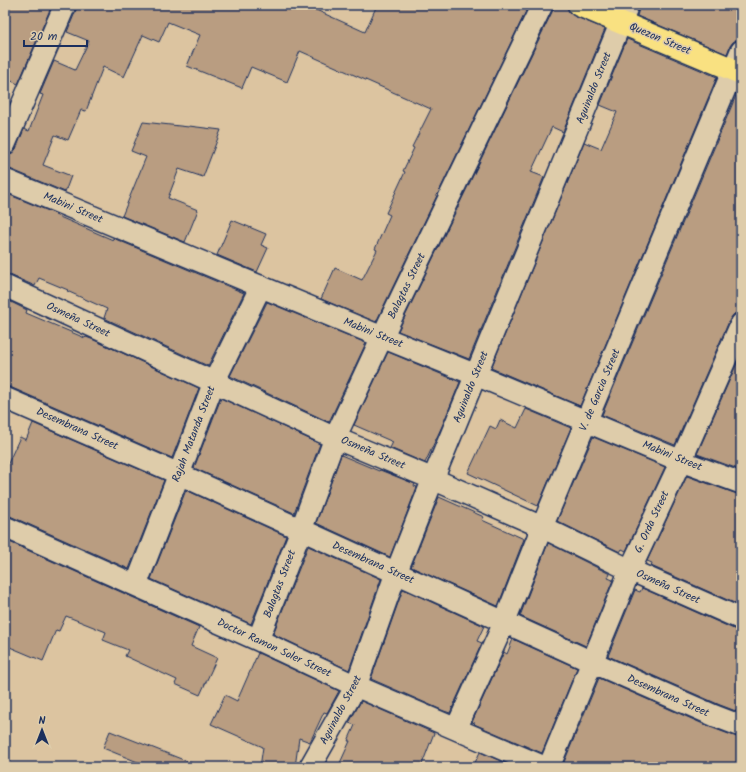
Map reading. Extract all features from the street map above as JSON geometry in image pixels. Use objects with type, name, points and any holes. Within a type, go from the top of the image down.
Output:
[{"type":"main road","name":"Quezon Street","points":[[579,5],[624,14],[738,65]]},
{"type":"street","points":[[5,144],[65,5]]},
{"type":"street","name":"Balagtas Street","points":[[258,640],[335,438],[542,5]]},
{"type":"street","name":"Aguinaldo Street","points":[[310,767],[356,686],[396,573],[433,479],[624,14]]},
{"type":"street","name":"V. de Garcia Street","points":[[456,729],[504,622],[542,527],[738,65]]},
{"type":"street","name":"Mabini Street","points":[[5,180],[681,461],[741,483]]},
{"type":"street","name":"Osmeña Street","points":[[5,286],[335,438],[542,527],[630,570],[741,619]]},
{"type":"street","name":"Rajah Matanda Street","points":[[136,585],[214,382],[261,286]]},
{"type":"street","name":"G. Orda Street","points":[[549,767],[630,570],[681,461],[741,324]]},
{"type":"street","name":"Desembrana Street","points":[[5,398],[179,474],[592,662],[741,726]]},
{"type":"street","name":"Doctor Ramon Soler Street","points":[[5,527],[258,640],[356,686],[544,767]]},
{"type":"building","points":[[5,5],[52,5],[18,84],[5,78]]},
{"type":"building","points":[[77,5],[305,5],[365,32],[377,5],[529,5],[376,322],[321,299],[335,268],[362,280],[377,250],[375,249],[390,215],[386,213],[405,172],[403,171],[414,148],[412,147],[431,109],[300,51],[287,82],[251,67],[242,88],[187,66],[200,35],[168,22],[159,42],[143,35],[124,77],[103,67],[86,111],[81,110],[68,140],[55,135],[43,165],[71,176],[65,192],[5,168],[5,164],[8,155],[16,149],[24,129],[29,131],[43,95],[40,94],[54,61],[75,70],[89,41],[67,32]]},
{"type":"building","points":[[554,5],[567,5],[569,12],[574,16],[605,29],[563,132],[552,127],[531,172],[544,177],[469,359],[398,331],[553,10]]},
{"type":"building","points":[[640,5],[741,5],[741,34],[730,46],[727,54],[637,16]]},
{"type":"building","points":[[627,39],[717,77],[580,406],[491,368],[584,142],[601,149],[617,112],[600,105]]},
{"type":"building","points":[[740,86],[741,312],[734,314],[730,319],[675,445],[602,415]]},
{"type":"building","points":[[143,122],[221,130],[203,177],[179,169],[168,198],[198,210],[185,242],[122,216],[146,157],[131,151]]},
{"type":"building","points":[[5,193],[113,240],[113,238],[244,293],[208,366],[104,318],[107,309],[67,291],[68,290],[39,278],[35,286],[5,274]]},
{"type":"building","points":[[232,220],[266,234],[261,245],[268,248],[257,272],[217,255]]},
{"type":"building","points":[[5,299],[27,310],[26,313],[85,338],[94,340],[199,388],[172,458],[5,386]]},
{"type":"building","points":[[267,302],[366,343],[329,422],[230,376]]},
{"type":"building","points":[[388,352],[460,382],[425,463],[390,448],[393,442],[354,425]]},
{"type":"building","points":[[741,354],[741,470],[697,454]]},
{"type":"building","points":[[221,398],[320,444],[294,513],[194,468]]},
{"type":"building","points":[[526,409],[571,428],[538,506],[468,473],[490,426],[496,429],[500,420],[517,428]]},
{"type":"building","points":[[33,423],[164,480],[129,569],[5,515],[5,470],[20,437],[26,440]]},
{"type":"building","points":[[593,437],[665,467],[626,551],[622,549],[620,552],[557,521]]},
{"type":"building","points":[[341,455],[415,484],[414,486],[417,487],[390,557],[316,523]]},
{"type":"building","points":[[687,476],[741,495],[741,606],[651,566],[652,563],[647,561]]},
{"type":"building","points":[[186,490],[286,536],[251,624],[151,579]]},
{"type":"building","points":[[439,497],[484,517],[482,520],[524,539],[498,606],[411,567]]},
{"type":"building","points":[[5,540],[199,627],[191,646],[217,658],[200,695],[175,684],[177,680],[125,656],[128,650],[103,640],[106,632],[66,616],[59,631],[56,630],[43,661],[5,645]]},
{"type":"building","points":[[548,543],[610,574],[608,578],[613,580],[586,646],[520,616]]},
{"type":"building","points":[[308,546],[381,579],[349,670],[273,634]]},
{"type":"building","points":[[642,588],[741,631],[741,713],[608,656],[635,590],[640,592]]},
{"type":"building","points":[[403,589],[484,626],[477,641],[482,643],[450,713],[371,679]]},
{"type":"building","points":[[513,639],[577,668],[542,753],[472,722],[504,652],[507,654]]},
{"type":"building","points":[[258,653],[339,691],[327,713],[324,712],[310,742],[299,738],[295,767],[260,767],[263,747],[211,724],[225,695],[237,701]]},
{"type":"building","points":[[599,678],[710,727],[741,738],[741,767],[562,767]]},
{"type":"building","points":[[361,701],[434,733],[421,767],[350,767],[340,763],[350,741],[348,741],[355,725],[349,723]]},
{"type":"building","points":[[110,731],[199,767],[150,767],[103,748]]},
{"type":"building","points":[[480,752],[514,767],[473,767]]}]
